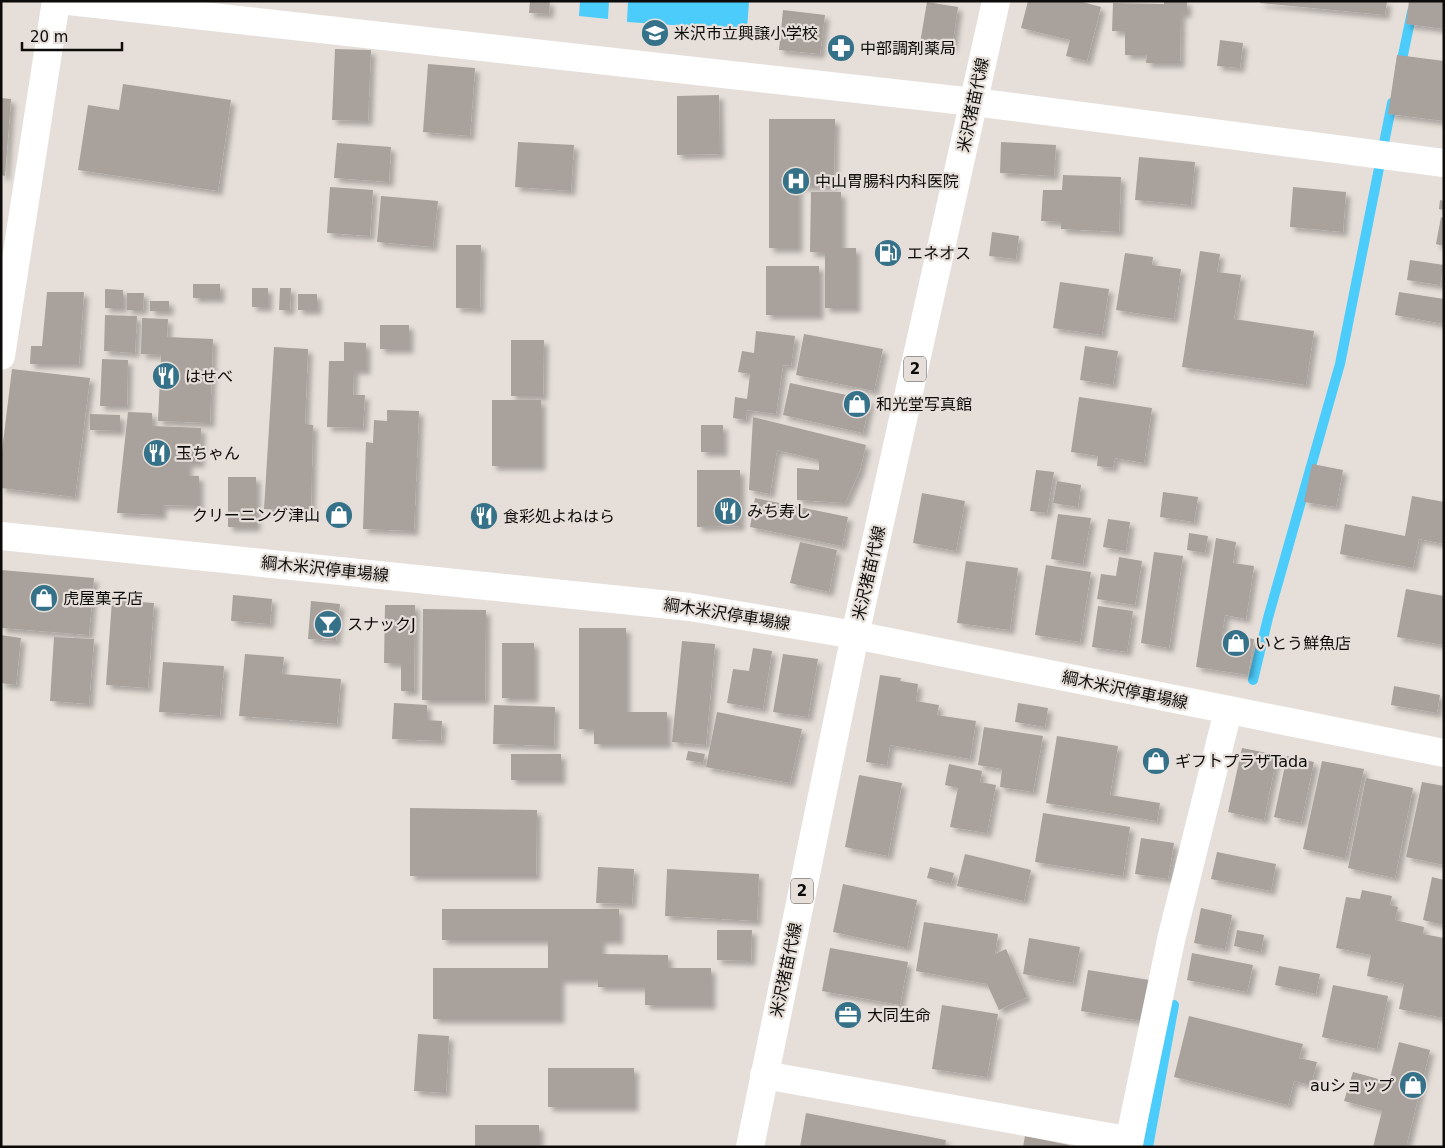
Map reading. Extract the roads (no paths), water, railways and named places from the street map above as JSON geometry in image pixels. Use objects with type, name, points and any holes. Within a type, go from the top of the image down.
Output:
[{"type":"main road","points":[[1,356],[56,1]]},
{"type":"main road","points":[[69,1],[974,102],[1444,162]]},
{"type":"main road","name":"米沢猪苗代線","points":[[750,1147],[856,635],[996,1]]},
{"type":"main road","name":"綱木米沢停車場線","points":[[1,536],[690,607],[856,635],[1444,753]]},
{"type":"main road","points":[[1128,1147],[1171,940],[1228,711]]},
{"type":"main road","points":[[764,1075],[1115,1138],[1124,1147]]},
{"type":"water","points":[[580,1],[609,1],[608,19],[579,16]]},
{"type":"water","points":[[628,1],[749,1],[747,30],[627,22]]},
{"type":"waterway","points":[[1400,69],[1412,12]]},
{"type":"waterway","points":[[1253,680],[1268,618],[1340,364],[1392,103]]},
{"type":"waterway","points":[[1148,1147],[1174,1005]]},
{"type":"place","name":"米沢市立興譲小学校","points":[[655,33]]},
{"type":"place","name":"中部調剤薬局","points":[[841,48]]},
{"type":"place","name":"中山胃腸科内科医院","points":[[796,181]]},
{"type":"place","name":"エネオス","points":[[888,253]]},
{"type":"place","name":"はせべ","points":[[166,376]]},
{"type":"place","name":"和光堂写真館","points":[[857,404]]},
{"type":"place","name":"玉ちゃん","points":[[157,453]]},
{"type":"place","name":"みち寿し","points":[[728,511]]},
{"type":"place","name":"クリーニング津山","points":[[339,515]]},
{"type":"place","name":"食彩処よねはら","points":[[484,516]]},
{"type":"place","name":"虎屋菓子店","points":[[44,598]]},
{"type":"place","name":"スナックJ","points":[[328,624]]},
{"type":"place","name":"いとう鮮魚店","points":[[1236,643]]},
{"type":"place","name":"ギフトプラザTada","points":[[1156,761]]},
{"type":"place","name":"大同生命","points":[[848,1015]]},
{"type":"place","name":"auショップ","points":[[1413,1085]]}]
